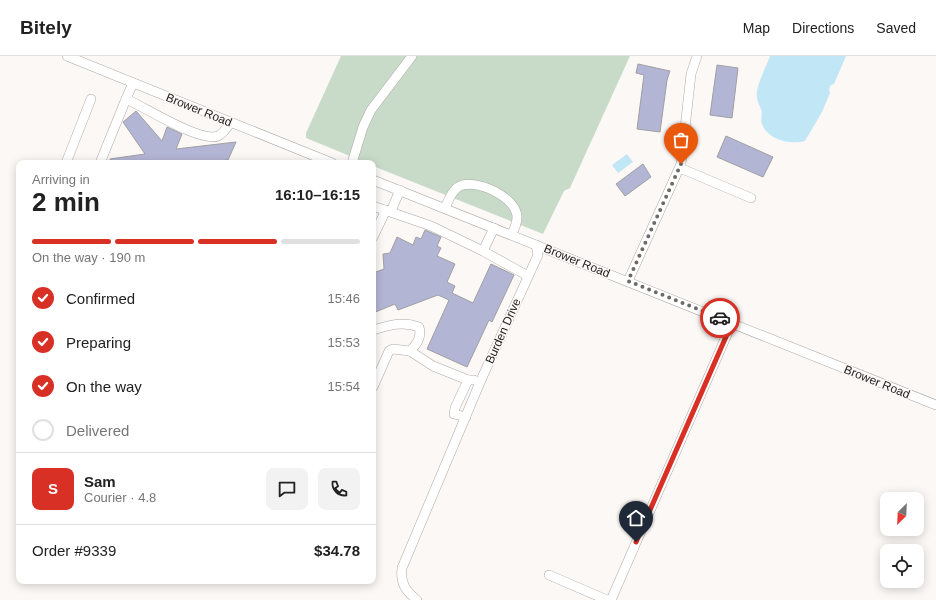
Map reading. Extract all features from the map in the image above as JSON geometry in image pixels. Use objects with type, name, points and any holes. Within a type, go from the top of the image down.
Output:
[{"type":"street","name":"Brower Road","points":[[67,56],[323,160]]},
{"type":"street","points":[[353,160],[363,127],[371,110],[412,56]]},
{"type":"street","points":[[628,281],[680,168],[687,120],[691,74],[697,56]]},
{"type":"street","points":[[101,160],[133,83]]},
{"type":"street","points":[[126,99],[181,127],[210,137],[222,134],[230,122]]},
{"type":"street","points":[[67,160],[91,100]]},
{"type":"street","points":[[680,168],[751,198]]},
{"type":"street","name":"Brower Road","points":[[376,181],[936,405]]},
{"type":"street","points":[[445,208],[452,194],[459,186],[468,185],[487,188],[505,198],[515,209],[517,218],[511,235]]},
{"type":"street","points":[[376,232],[400,190]]},
{"type":"street","points":[[376,207],[389,210],[431,226],[483,251],[528,276]]},
{"type":"street","points":[[483,251],[494,228]]},
{"type":"street","name":"Burden Drive","points":[[418,600],[405,590],[401,581],[402,568],[423,514],[481,380],[538,255],[536,245]]},
{"type":"street","points":[[611,600],[732,323]]},
{"type":"street","points":[[376,329],[393,324],[410,324],[419,327],[421,332],[417,344],[410,351]]},
{"type":"street","points":[[376,380],[389,351],[393,349],[410,351],[433,366],[468,380],[481,380]]},
{"type":"street","points":[[466,417],[454,414],[455,408],[468,380]]},
{"type":"street","points":[[548,575],[607,600]]},
{"type":"green space","points":[[341,56],[630,56],[570,188],[564,191],[543,234],[376,167],[376,160],[360,160],[306,138],[306,133]]},
{"type":"water","points":[[770,56],[846,56],[834,84],[831,85],[829,89],[830,93],[822,112],[805,141],[786,142],[780,140],[769,134],[762,124],[762,111],[757,96],[757,91]]},
{"type":"water","points":[[627,154],[633,162],[618,173],[612,165]]},
{"type":"building","points":[[638,64],[670,71],[667,80],[660,132],[637,129],[644,75],[636,73]]},
{"type":"building","points":[[717,65],[738,68],[732,118],[710,115]]},
{"type":"building","points":[[136,111],[162,141],[167,127],[182,134],[176,149],[236,142],[228,160],[110,160],[145,154],[123,122]]},
{"type":"building","points":[[726,136],[773,157],[763,177],[717,157]]},
{"type":"building","points":[[643,164],[651,177],[625,196],[616,184]]},
{"type":"building","points":[[425,230],[441,237],[437,246],[441,248],[437,256],[455,264],[447,282],[455,286],[452,293],[473,303],[491,264],[514,275],[492,322],[489,320],[467,367],[427,349],[449,300],[438,295],[398,310],[395,304],[376,312],[376,272],[384,269],[383,254],[390,253],[397,237],[413,245],[416,237],[421,239]]},
{"type":"way so far","points":[[681,164],[628,281],[720,318]]},
{"type":"route","points":[[636,542],[732,323],[720,318]]}]
